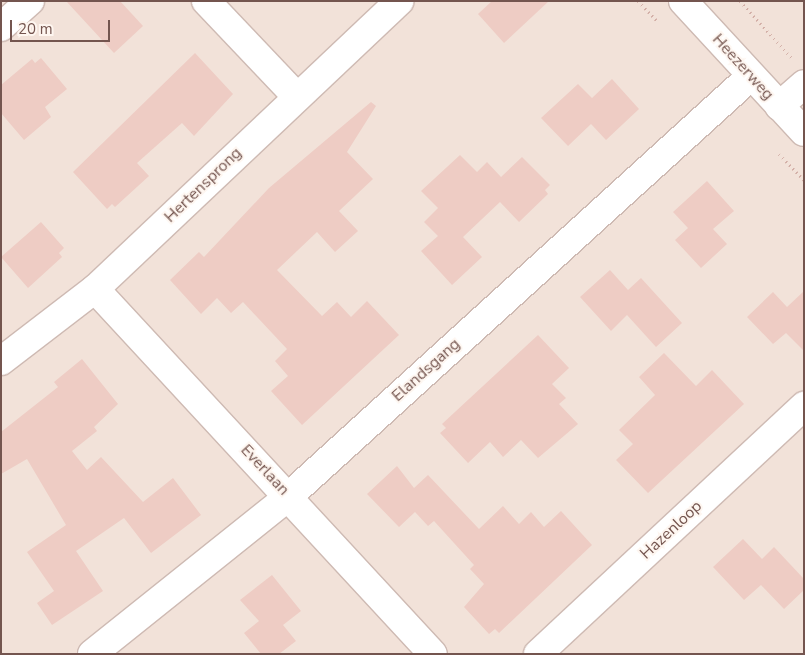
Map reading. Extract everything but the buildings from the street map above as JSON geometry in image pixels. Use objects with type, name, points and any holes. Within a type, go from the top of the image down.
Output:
[{"type":"street","points":[[1,27],[30,1]]},
{"type":"street","points":[[206,1],[296,96]]},
{"type":"street","name":"Hertensprong","points":[[1,361],[95,288],[296,96],[400,1]]},
{"type":"street","name":"Heezerweg","points":[[683,1],[804,132]]},
{"type":"street","points":[[779,106],[801,74]]},
{"type":"street","name":"Elandsgang","points":[[92,654],[289,496],[751,76]]},
{"type":"street","name":"Everlaan","points":[[95,288],[433,654]]},
{"type":"street","name":"Hazenloop","points":[[538,654],[804,406]]},
{"type":"path","points":[[740,1],[801,74]]},
{"type":"shaded area","points":[[1,1],[804,1],[804,654],[1,654]]}]
